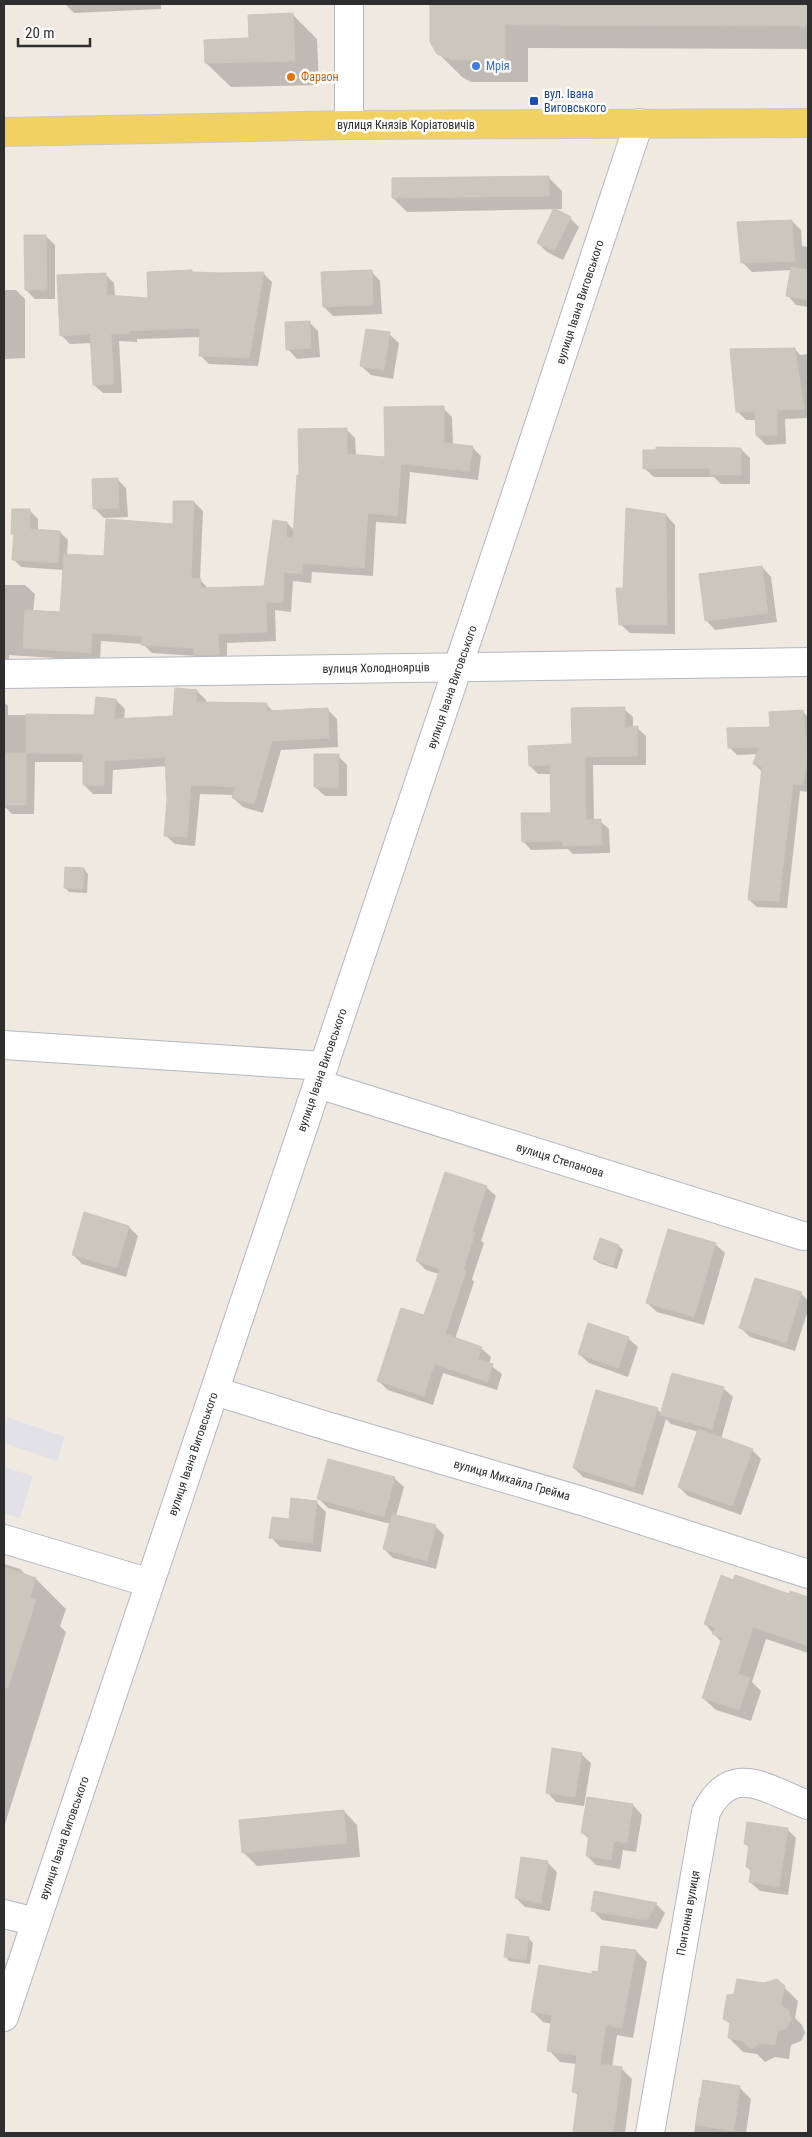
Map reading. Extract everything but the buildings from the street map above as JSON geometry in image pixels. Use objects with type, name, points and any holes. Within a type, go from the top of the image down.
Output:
[{"type":"main road","name":"вулиця Князів Коріатовичів","points":[[4,132],[349,125],[537,126],[639,123],[808,123]]},
{"type":"street","points":[[349,4],[349,125]]},
{"type":"street","name":"вулиця Івана Виговського","points":[[4,2017],[639,123]]},
{"type":"street","name":"вулиця Холодноярців","points":[[4,674],[808,662]]},
{"type":"street","name":"вулиця Степанова","points":[[4,1045],[321,1075],[803,1236]]},
{"type":"street","name":"вулиця Михайла Грейма","points":[[215,1391],[582,1501],[808,1574]]},
{"type":"street","points":[[4,1539],[150,1583]]},
{"type":"street","name":"Понтонна вулиця","points":[[650,2133],[706,1812],[720,1790],[729,1784],[740,1782],[766,1788],[808,1805]]},
{"type":"street","points":[[4,1914],[36,1922]]},
{"type":"shaded area","points":[[4,1416],[65,1437],[57,1461],[4,1443]]},
{"type":"shaded area","points":[[4,1467],[33,1476],[20,1518],[4,1513]]},
{"type":"place","name":"Мрія","points":[[476,66]]},
{"type":"place","name":"Фараон","points":[[291,77]]},
{"type":"place","name":"вул. Івана Виговського","points":[[534,101]]}]
